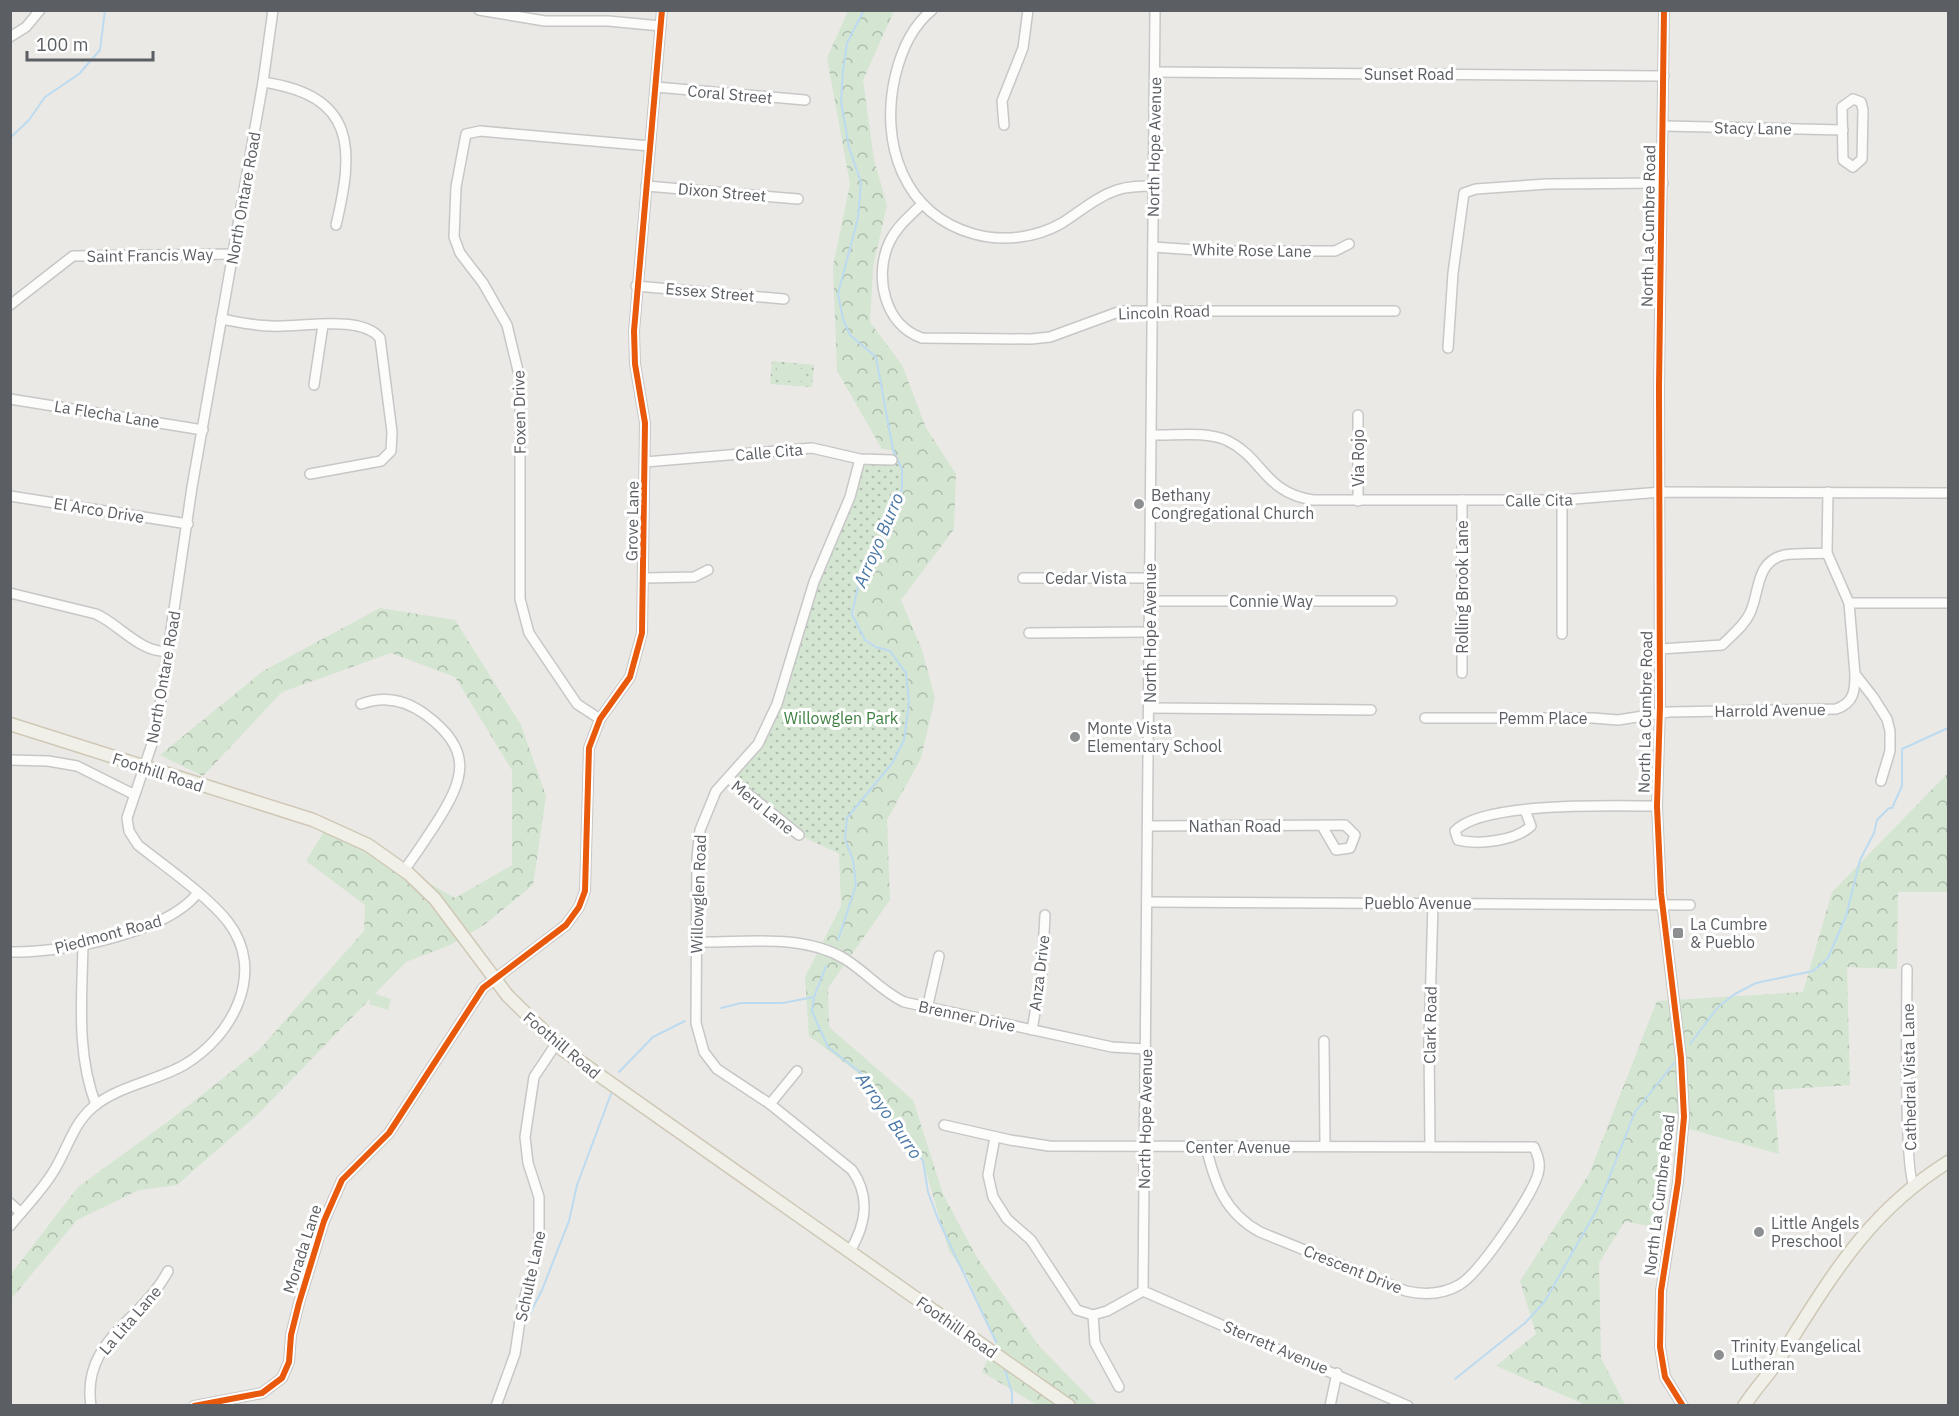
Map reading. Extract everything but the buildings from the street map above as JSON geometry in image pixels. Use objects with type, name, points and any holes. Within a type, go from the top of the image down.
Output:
[{"type":"main road","name":"Foothill Road","points":[[10,724],[333,828],[368,845],[404,870],[448,913],[493,978],[528,1018],[556,1044],[1069,1406]]},
{"type":"main road","points":[[1744,1406],[1866,1231],[1914,1185],[1948,1162]]},
{"type":"street","points":[[10,37],[26,27],[40,10]]},
{"type":"street","name":"North Ontare Road","points":[[10,1227],[55,1170],[80,1121],[96,1105],[188,1063],[219,1038],[233,1018],[242,991],[241,950],[228,922],[138,844],[130,834],[127,818],[133,794],[156,732],[202,430],[234,254],[273,10]]},
{"type":"street","name":"Grove Lane","points":[[493,978],[558,933],[579,907],[587,880],[588,757],[591,739],[600,719],[623,689],[635,664],[642,633],[645,578],[644,408],[634,348],[636,286],[662,10]]},
{"type":"street","points":[[932,10],[917,25],[903,50],[890,104],[890,138],[897,165],[922,204],[945,222],[960,230],[983,236],[1007,238],[1051,229],[1095,200],[1117,190],[1132,186],[1154,186]]},
{"type":"street","points":[[1004,125],[1002,101],[1023,48],[1028,10]]},
{"type":"street","name":"North Hope Avenue","points":[[1143,1291],[1155,10]]},
{"type":"street","name":"North La Cumbre Road","points":[[1664,10],[1660,285],[1660,713],[1657,806],[1662,905],[1681,1058],[1684,1117],[1679,1171],[1661,1291],[1660,1347],[1665,1377],[1683,1406]]},
{"type":"street","points":[[482,11],[545,21],[608,21],[661,26]]},
{"type":"street","name":"Sunset Road","points":[[1155,72],[1664,76]]},
{"type":"street","points":[[263,82],[288,86],[311,96],[328,110],[340,128],[348,160],[336,225]]},
{"type":"street","name":"Coral Street","points":[[656,87],[805,100]]},
{"type":"street","points":[[1848,100],[1857,100],[1863,110],[1862,159],[1857,166],[1849,166],[1843,160],[1843,130],[1842,107],[1848,100]]},
{"type":"street","name":"Stacy Lane","points":[[1664,126],[1843,130]]},
{"type":"street","name":"Foxen Drive","points":[[600,719],[578,704],[529,633],[524,621],[520,599],[520,398],[517,360],[500,309],[456,242],[453,226],[456,187],[466,134],[480,131],[650,146]]},
{"type":"street","points":[[1448,348],[1453,273],[1464,193],[1476,189],[1547,184],[1663,183]]},
{"type":"street","name":"Dixon Street","points":[[646,186],[798,199]]},
{"type":"street","name":"Lincoln Road","points":[[922,204],[895,232],[886,251],[882,272],[884,292],[892,313],[901,326],[914,335],[927,339],[1030,339],[1061,334],[1110,314],[1152,310],[1395,312]]},
{"type":"street","name":"White Rose Lane","points":[[1153,247],[1212,251],[1335,251],[1349,244]]},
{"type":"street","name":"Saint Francis Way","points":[[10,305],[73,256],[234,254]]},
{"type":"street","name":"Essex Street","points":[[636,286],[784,299]]},
{"type":"street","points":[[221,319],[272,327],[363,327],[373,331],[380,338],[393,446],[389,455],[381,461],[310,474]]},
{"type":"street","points":[[314,385],[323,326]]},
{"type":"street","name":"La Flecha Lane","points":[[10,399],[202,430]]},
{"type":"street","name":"Via Rojo","points":[[1358,416],[1358,501]]},
{"type":"street","name":"Calle Cita","points":[[1151,435],[1208,436],[1226,440],[1247,456],[1273,484],[1294,496],[1313,500],[1562,500],[1661,492],[1948,493]]},
{"type":"street","name":"Calle Cita","points":[[645,462],[812,448],[860,459],[892,460]]},
{"type":"street","name":"Willowglen Road","points":[[850,1251],[864,1221],[866,1204],[861,1185],[842,1161],[770,1104],[724,1076],[704,1052],[696,1023],[697,857],[700,830],[716,791],[758,744],[777,704],[814,582],[850,497],[860,459]]},
{"type":"street","points":[[1828,492],[1827,553],[1849,603],[1855,674],[1878,704],[1890,731],[1890,751],[1881,781]]},
{"type":"street","name":"El Arco Drive","points":[[10,496],[188,524]]},
{"type":"street","name":"Rolling Brook Lane","points":[[1462,500],[1462,673]]},
{"type":"street","points":[[1562,500],[1562,634]]},
{"type":"street","points":[[1660,649],[1722,645],[1745,622],[1754,603],[1759,577],[1770,563],[1784,555],[1827,553]]},
{"type":"street","points":[[645,578],[694,577],[708,570]]},
{"type":"street","name":"Cedar Vista","points":[[1023,578],[1150,578]]},
{"type":"street","points":[[10,593],[96,614],[108,619],[141,644],[160,652],[168,651]]},
{"type":"street","name":"Connie Way","points":[[1150,601],[1392,601]]},
{"type":"street","points":[[1849,603],[1948,603]]},
{"type":"street","points":[[1029,633],[1149,632]]},
{"type":"street","name":"Harrold Avenue","points":[[1660,713],[1836,709],[1848,703],[1852,697],[1855,674]]},
{"type":"street","points":[[361,704],[382,699],[413,706],[446,732],[458,756],[459,777],[454,794],[404,870]]},
{"type":"street","points":[[1150,708],[1371,710]]},
{"type":"street","name":"Pemm Place","points":[[1425,718],[1618,720],[1660,713]]},
{"type":"street","points":[[10,760],[48,761],[77,766],[133,794]]},
{"type":"street","name":"Meru Lane","points":[[728,778],[798,836]]},
{"type":"street","points":[[1525,810],[1531,826],[1523,834],[1474,844],[1458,840],[1455,831],[1461,824],[1525,810],[1560,805],[1657,806]]},
{"type":"street","name":"Nathan Road","points":[[1148,826],[1322,826]]},
{"type":"street","name":"Piedmont Road","points":[[10,952],[47,951],[83,944],[173,916],[197,894]]},
{"type":"street","name":"Pueblo Avenue","points":[[1147,902],[1690,905]]},
{"type":"street","name":"Clark Road","points":[[1430,1146],[1429,1042],[1433,904]]},
{"type":"street","name":"Anza Drive","points":[[1032,1030],[1042,972],[1045,915]]},
{"type":"street","name":"Brenner Drive","points":[[696,942],[795,943],[822,948],[845,959],[892,997],[927,1009],[1112,1047],[1146,1049]]},
{"type":"street","points":[[83,944],[82,1046],[86,1078],[96,1105]]},
{"type":"street","points":[[927,1009],[939,956]]},
{"type":"street","name":"Cathedral Vista Lane","points":[[1907,969],[1910,1175],[1914,1185]]},
{"type":"street","name":"Morada Lane","points":[[194,1406],[262,1393],[282,1378],[289,1362],[291,1335],[298,1303],[324,1221],[342,1180],[389,1133],[483,988],[493,978]]},
{"type":"street","points":[[1324,1041],[1325,1146]]},
{"type":"street","name":"Schulte Lane","points":[[496,1406],[515,1354],[522,1307],[539,1248],[541,1212],[525,1137],[534,1077],[556,1044]]},
{"type":"street","points":[[770,1104],[796,1071]]},
{"type":"street","name":"Center Avenue","points":[[944,1125],[1049,1146],[1534,1147]]},
{"type":"street","points":[[995,1137],[988,1174],[989,1187],[997,1207],[1031,1240],[1077,1310],[1093,1315],[1125,1304],[1143,1291]]},
{"type":"street","name":"Crescent Drive","points":[[1206,1147],[1220,1193],[1245,1222],[1260,1232],[1406,1291],[1426,1294],[1449,1290],[1471,1277],[1522,1206],[1538,1174],[1538,1157],[1534,1147]]},
{"type":"street","points":[[10,1203],[21,1213]]},
{"type":"street","name":"La Lita Lane","points":[[91,1406],[89,1382],[99,1353],[155,1294],[168,1271]]},
{"type":"street","name":"Sterrett Avenue","points":[[1143,1291],[1337,1373],[1408,1406]]},
{"type":"street","points":[[1093,1315],[1095,1343],[1119,1387]]},
{"type":"street","points":[[1330,1406],[1337,1373]]},
{"type":"green space","points":[[848,11],[894,11],[863,80],[874,160],[887,205],[873,267],[870,322],[902,365],[926,428],[956,474],[954,529],[901,600],[922,650],[935,698],[921,758],[887,820],[890,900],[828,988],[829,1027],[913,1100],[943,1194],[976,1256],[1039,1346],[1097,1405],[1037,1405],[982,1372],[996,1342],[966,1274],[949,1251],[923,1161],[861,1075],[809,1036],[805,977],[841,906],[839,854],[853,860],[845,839],[847,818],[893,762],[904,740],[890,651],[867,640],[856,623],[855,603],[862,580],[895,510],[903,479],[893,450],[882,449],[837,371],[833,266],[850,184],[827,58]]},
{"type":"green space","points":[[772,361],[814,365],[812,387],[770,384]]},
{"type":"green space","points":[[777,366],[807,369],[806,382],[776,380]]},
{"type":"green space","name":"Willowglen Park","points":[[893,450],[902,469],[902,488],[893,518],[859,582],[852,614],[865,640],[876,647],[890,651],[906,673],[909,703],[904,740],[893,762],[847,818],[845,839],[853,860],[799,835],[728,778],[758,744],[860,459],[892,460]]},
{"type":"green space","points":[[380,608],[455,620],[521,725],[546,796],[533,885],[484,925],[450,945],[406,962],[258,1114],[177,1185],[139,1190],[77,1220],[11,1299],[11,1274],[78,1187],[170,1120],[259,1050],[364,931],[365,905],[306,861],[328,825],[455,898],[512,865],[512,770],[455,677],[391,653],[282,692],[203,776],[160,755],[263,671]]},
{"type":"green space","points":[[1948,773],[1948,892],[1898,892],[1897,969],[1847,967],[1850,1085],[1774,1090],[1779,1154],[1664,1122],[1652,1227],[1625,1221],[1599,1263],[1601,1358],[1625,1405],[1586,1405],[1496,1366],[1536,1334],[1520,1281],[1589,1174],[1657,1001],[1803,992],[1832,892]]},
{"type":"green space","points":[[373,993],[391,999],[388,1010],[369,1004]]},
{"type":"waterway","points":[[10,138],[29,120],[45,97],[79,74],[100,50],[105,10]]},
{"type":"waterway","name":"Arroyo Burro","points":[[838,940],[856,885],[853,860],[845,839],[847,818],[893,762],[904,740],[909,703],[906,673],[890,651],[876,647],[865,640],[852,614],[859,582],[893,518],[902,488],[902,469],[893,450],[876,357],[850,335],[843,319],[838,294],[858,218],[861,182],[849,148],[841,101],[843,71],[847,43],[864,10]]},
{"type":"waterway","points":[[1690,1044],[1718,1007],[1735,994],[1756,983],[1813,971],[1828,958],[1846,916],[1860,860],[1874,833],[1877,820],[1889,808],[1892,808],[1902,786],[1902,749],[1948,728]]},
{"type":"waterway","name":"Arroyo Burro","points":[[826,966],[814,997],[812,1011],[828,1047],[861,1073],[878,1102],[923,1161],[928,1192],[938,1219],[996,1342]]},
{"type":"waterway","points":[[721,1008],[741,1003],[783,1003],[814,997]]},
{"type":"waterway","points":[[619,1072],[653,1037],[685,1021]]},
{"type":"waterway","points":[[1455,1379],[1525,1323],[1545,1301],[1596,1211],[1635,1112],[1675,1062]]},
{"type":"waterway","points":[[523,1327],[542,1290],[569,1221],[577,1185],[611,1094]]},
{"type":"waterway","name":"Arroyo Burro","points":[[1004,1367],[1012,1393],[1012,1406]]},
{"type":"cycle path","points":[[194,1406],[262,1393],[282,1378],[289,1362],[291,1335],[299,1303],[324,1221],[342,1180],[389,1133],[483,988],[566,925],[579,907],[585,891],[589,748],[600,719],[630,677],[642,633],[645,423],[635,364],[634,331],[662,10]]},
{"type":"cycle path","points":[[1664,10],[1659,387],[1660,706],[1657,806],[1661,893],[1681,1058],[1684,1117],[1678,1182],[1661,1291],[1660,1347],[1665,1377],[1683,1406]]},
{"type":"place","name":"Bethany Congregational Church","points":[[1139,504]]},
{"type":"place","name":"Monte Vista Elementary School","points":[[1075,737]]},
{"type":"place","name":"La Cumbre & Pueblo","points":[[1678,933]]},
{"type":"place","name":"Little Angels Preschool","points":[[1759,1232]]},
{"type":"place","name":"Trinity Evangelical Lutheran","points":[[1719,1355]]}]
